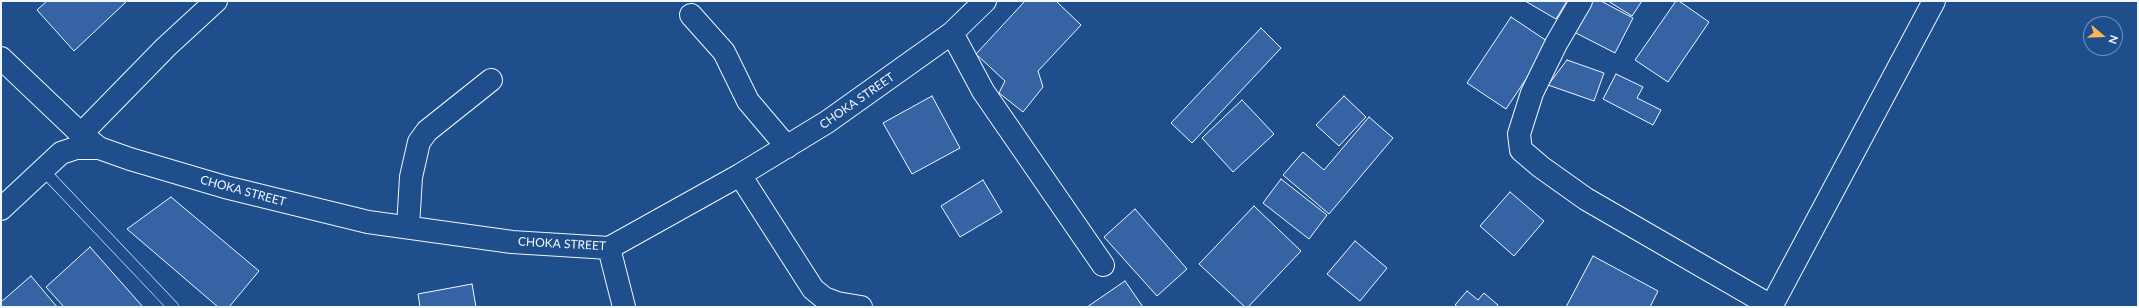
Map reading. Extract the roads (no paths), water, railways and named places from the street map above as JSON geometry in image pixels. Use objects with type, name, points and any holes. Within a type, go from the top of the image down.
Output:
[{"type":"street","points":[[81,134],[166,47],[216,1]]},
{"type":"street","name":"CHOKA STREET","points":[[99,148],[225,187],[368,222],[512,242],[609,248],[740,175],[827,122],[952,33],[985,1]]},
{"type":"street","points":[[1581,1],[1556,44],[1532,93],[1519,134],[1520,150],[1586,199],[1771,306],[1934,1]]},
{"type":"street","points":[[691,15],[724,52],[748,101],[787,147]]},
{"type":"street","points":[[952,33],[983,91],[1103,266]]},
{"type":"street","points":[[1,58],[81,134],[99,148]]},
{"type":"street","points":[[408,227],[411,178],[419,142],[427,131],[491,80]]},
{"type":"street","points":[[1,209],[62,153],[76,148],[99,148]]},
{"type":"street","points":[[740,175],[812,289],[824,298],[837,303],[861,307]]},
{"type":"street","points":[[609,248],[624,307]]},
{"type":"lane","points":[[43,170],[173,307]]}]
